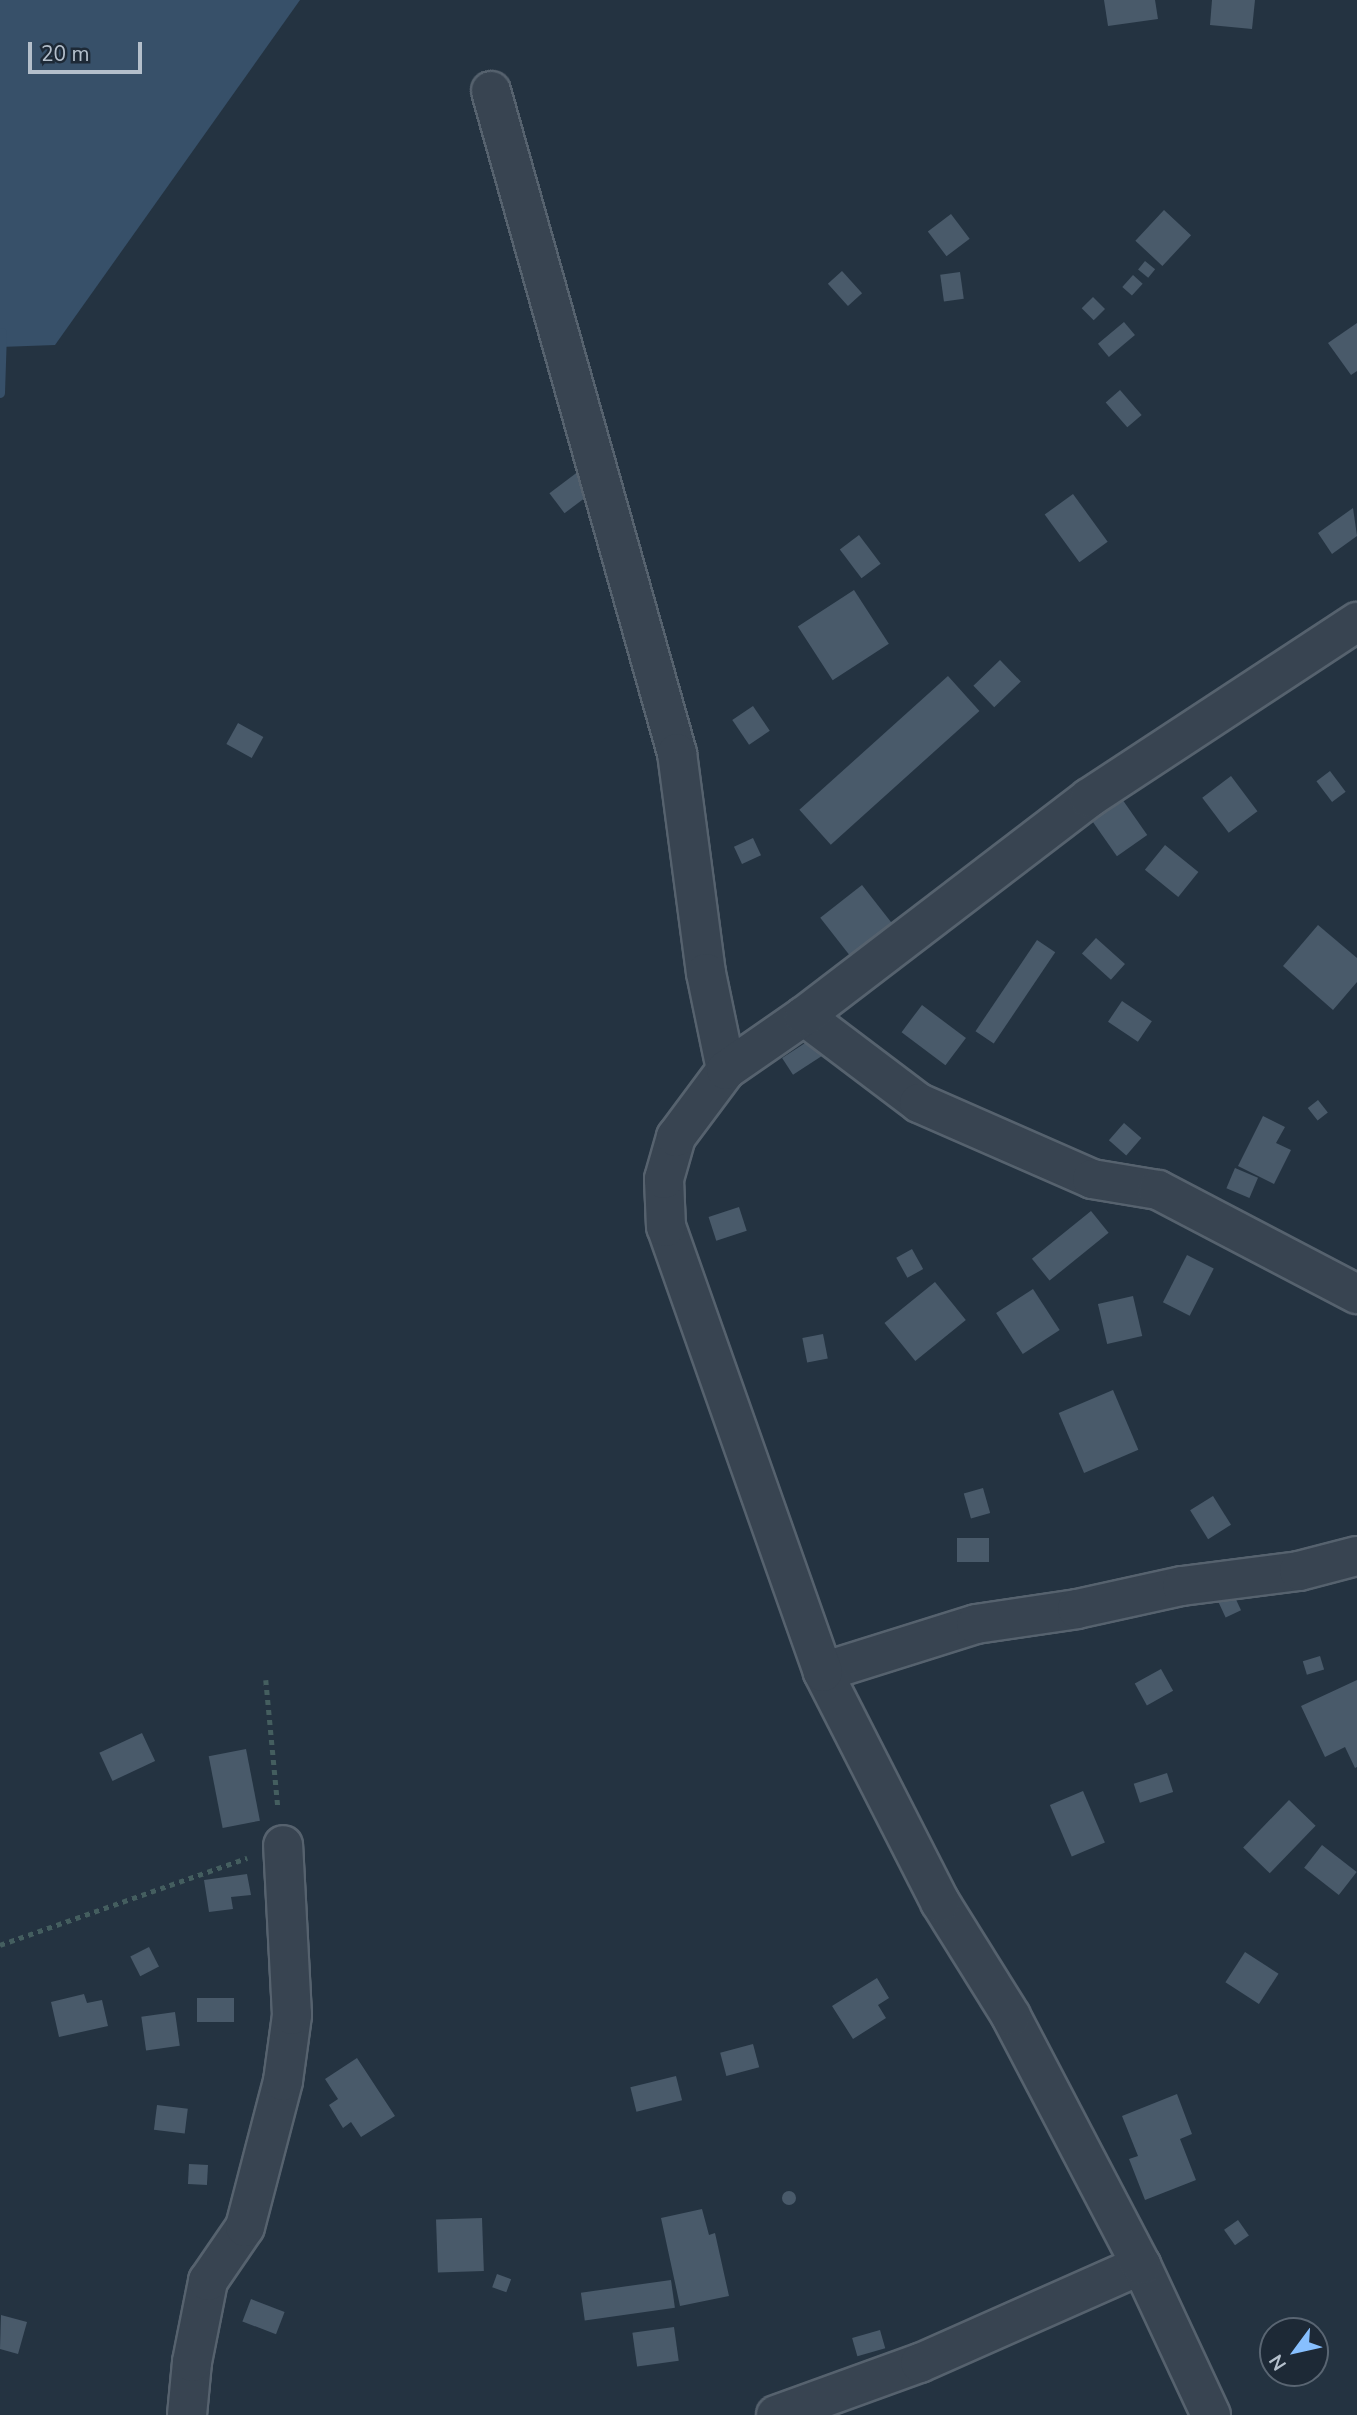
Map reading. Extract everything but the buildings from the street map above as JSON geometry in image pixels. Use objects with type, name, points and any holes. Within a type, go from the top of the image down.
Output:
[{"type":"street","points":[[491,91],[677,753],[706,973],[726,1070]]},
{"type":"street","points":[[1210,2415],[1141,2265],[1011,2016],[940,1902],[823,1672],[666,1227],[664,1179],[676,1138],[726,1070],[804,1016],[1089,797],[1357,622]]},
{"type":"street","points":[[804,1016],[919,1103],[1092,1179],[1158,1190],[1357,1294]]},
{"type":"street","points":[[823,1672],[976,1624],[1077,1609],[1182,1586],[1299,1571],[1357,1556]]},
{"type":"street","points":[[187,2415],[192,2362],[208,2281],[245,2227],[283,2081],[292,2015],[283,1845]]},
{"type":"street","points":[[776,2415],[920,2363],[1141,2265]]},
{"type":"path","points":[[0,1945],[283,1845],[266,1680]]},
{"type":"water","points":[[0,0],[300,0],[55,345],[0,347]]},
{"type":"waterway","points":[[0,393],[2,333]]}]
